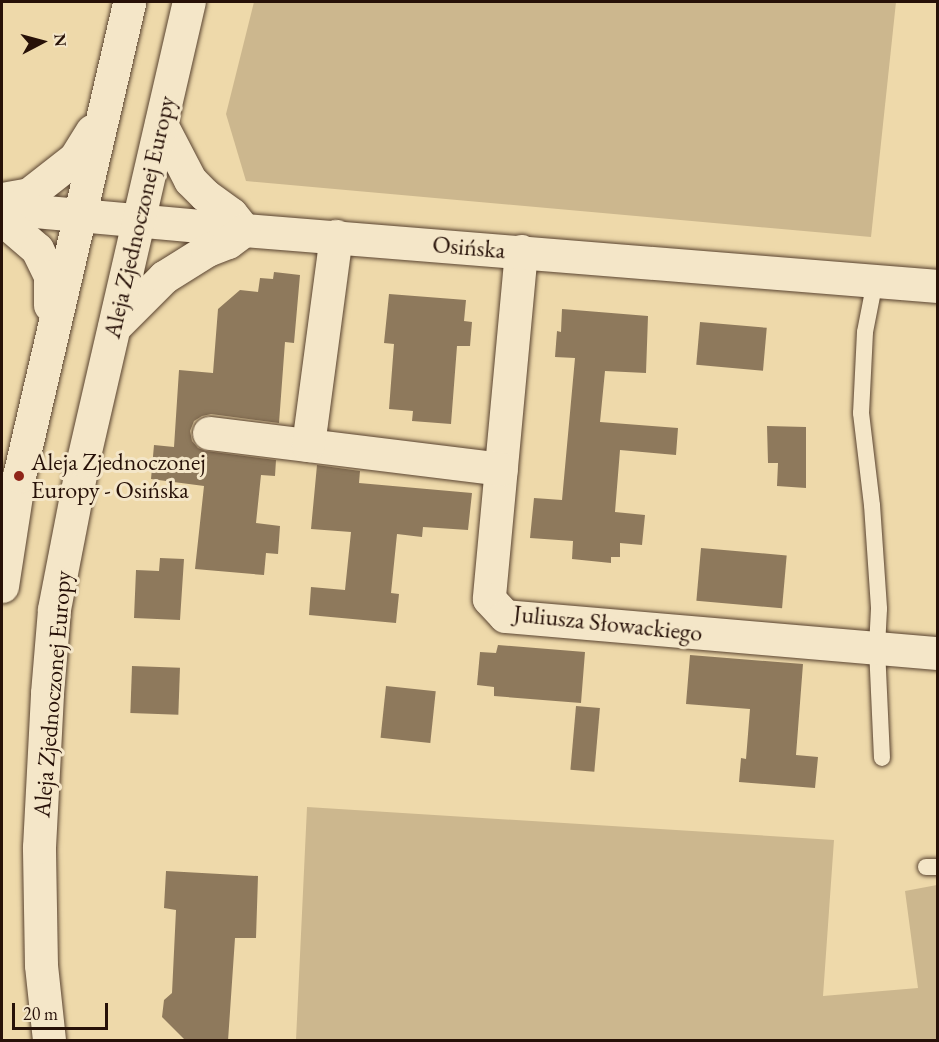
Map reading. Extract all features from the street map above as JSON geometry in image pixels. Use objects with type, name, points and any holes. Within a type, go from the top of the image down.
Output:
[{"type":"street","points":[[2,586],[19,476],[129,2]]},
{"type":"street","name":"Aleja Zjednoczonej Europy","points":[[49,1041],[41,965],[39,848],[46,693],[57,597],[83,460],[189,2]]},
{"type":"street","points":[[2,199],[29,194],[75,158],[102,114]]},
{"type":"street","points":[[114,327],[164,277],[207,250],[228,242],[244,231],[231,214],[205,195],[190,180],[160,124]]},
{"type":"street","name":"Osińska","points":[[2,207],[244,231],[336,236],[938,286]]},
{"type":"street","points":[[2,219],[37,249],[50,276],[51,331]]},
{"type":"street","points":[[308,445],[336,236]]},
{"type":"street","name":"Juliusza Słowackiego","points":[[521,251],[489,599],[506,616],[938,653]]},
{"type":"street","points":[[209,433],[501,469]]},
{"type":"lane","points":[[875,281],[865,332],[861,413],[872,505],[879,609],[877,648],[882,758]]},
{"type":"shaded area","points":[[254,2],[896,2],[871,237],[246,181],[226,114]]},
{"type":"shaded area","points":[[307,807],[834,840],[823,996],[918,988],[905,891],[937,885],[937,1040],[296,1040]]},
{"type":"building","points":[[274,272],[300,275],[294,343],[285,342],[279,423],[211,414],[194,421],[190,431],[192,441],[198,448],[206,451],[276,460],[275,476],[261,475],[256,523],[280,526],[278,554],[266,553],[264,575],[195,569],[204,486],[151,479],[154,445],[174,447],[179,370],[213,373],[218,309],[240,290],[258,292],[260,278],[273,279]]},
{"type":"building","points":[[389,294],[466,300],[464,321],[472,322],[470,346],[457,346],[451,424],[412,421],[413,411],[389,409],[394,344],[384,343]]},
{"type":"building","points":[[562,309],[648,316],[646,373],[605,371],[600,422],[678,428],[676,455],[620,450],[615,512],[645,515],[642,545],[620,543],[620,557],[611,557],[611,563],[572,559],[573,541],[530,538],[534,498],[562,500],[575,358],[555,357],[557,331],[561,332]]},
{"type":"building","points":[[700,322],[767,328],[763,371],[696,365]]},
{"type":"building","points":[[767,426],[806,427],[806,488],[777,486],[778,463],[768,463]]},
{"type":"building","points":[[317,465],[360,471],[359,483],[472,493],[468,530],[423,527],[422,537],[397,534],[391,593],[399,594],[396,623],[309,615],[311,587],[345,590],[351,532],[311,529]]},
{"type":"building","points":[[701,548],[787,555],[782,608],[696,601]]},
{"type":"building","points":[[160,558],[184,559],[180,620],[134,618],[136,570],[159,571]]},
{"type":"building","points":[[498,645],[585,652],[581,703],[494,696],[494,687],[477,685],[480,652],[496,653]]},
{"type":"building","points":[[690,655],[803,664],[796,755],[818,757],[815,788],[739,782],[741,758],[746,759],[750,709],[686,704]]},
{"type":"building","points":[[132,666],[180,668],[178,715],[130,713]]},
{"type":"building","points":[[386,686],[436,691],[430,743],[381,738]]},
{"type":"building","points":[[576,706],[600,708],[594,772],[570,770]]},
{"type":"building","points":[[166,871],[258,876],[256,938],[235,938],[228,1041],[186,1041],[162,1017],[164,1000],[172,993],[176,910],[164,908]]},
{"type":"place","name":"Aleja Zjednoczonej Europy - Osińska","points":[[19,476]]}]
